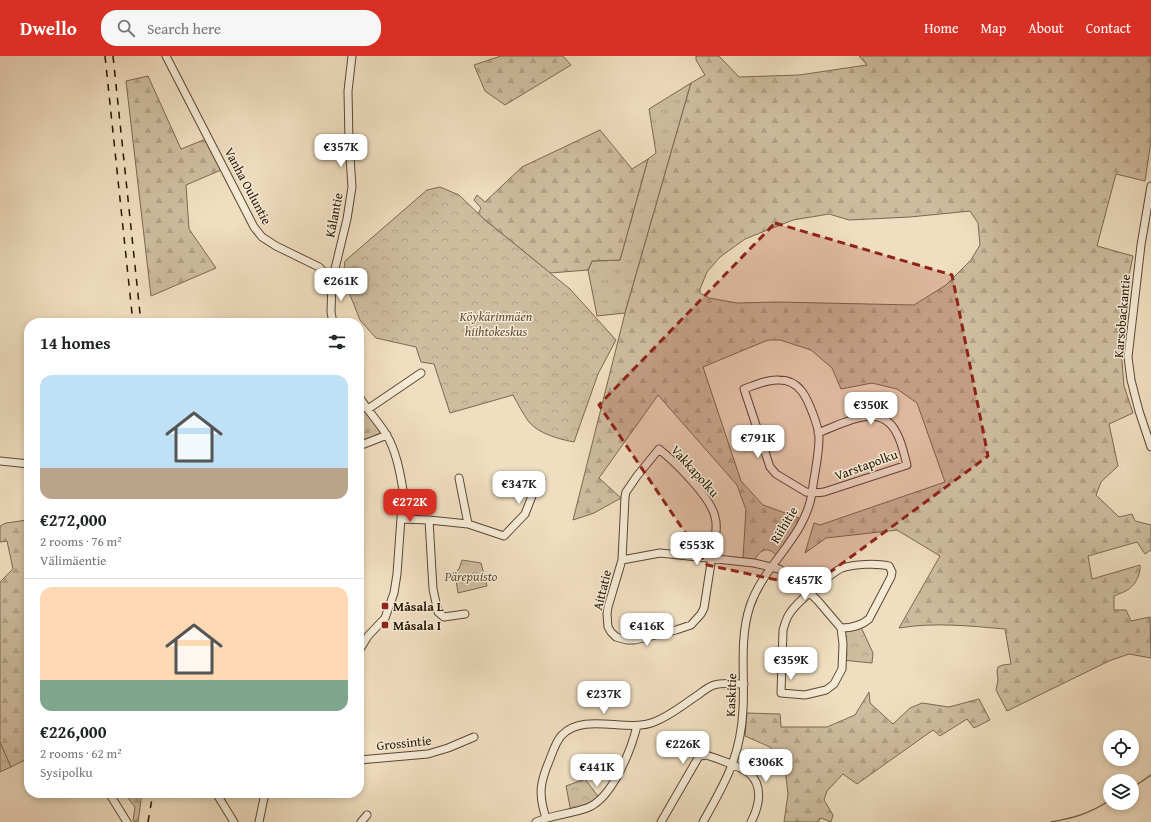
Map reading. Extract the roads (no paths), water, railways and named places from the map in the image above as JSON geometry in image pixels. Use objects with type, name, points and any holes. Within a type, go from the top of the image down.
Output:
[{"type":"street","name":"Vanha Ouluntie","points":[[166,56],[254,227],[262,237],[276,246],[319,267],[332,281]]},
{"type":"street","name":"Kålantie","points":[[332,281],[347,220],[352,187],[348,91],[352,56]]},
{"type":"street","name":"Karsobackantie","points":[[1151,186],[1141,245],[1128,357],[1131,380],[1139,411],[1151,447]]},
{"type":"street","points":[[332,281],[332,318]]},
{"type":"street","points":[[368,409],[421,373]]},
{"type":"street","name":"Riihitie","points":[[772,567],[799,529],[808,508],[812,493],[818,454],[818,432],[806,397],[794,384],[784,380],[774,380],[744,389],[770,466],[776,474],[806,492],[812,493]]},
{"type":"street","points":[[364,403],[387,435],[394,450],[401,477],[402,490],[397,574],[392,598],[384,618],[364,642]]},
{"type":"street","name":"Varstapolku","points":[[812,493],[824,492],[839,488],[907,464],[903,448],[894,428],[886,421],[876,417],[860,417],[818,432]]},
{"type":"street","points":[[364,444],[387,435]]},
{"type":"street","name":"Vakkapolku","points":[[622,560],[626,492],[659,449],[702,493],[713,510],[716,526],[712,558]]},
{"type":"street","points":[[0,461],[24,463]]},
{"type":"street","points":[[458,478],[468,524]]},
{"type":"street","points":[[401,519],[468,524],[504,536],[525,514],[541,478]]},
{"type":"street","points":[[429,520],[433,589],[438,612],[444,617],[465,614]]},
{"type":"street","name":"Aittatie","points":[[712,558],[704,608],[691,625],[635,640],[627,640],[616,636],[612,632],[607,621],[608,606],[622,560],[660,553],[712,558],[754,563],[779,569],[793,578],[810,593],[841,628]]},
{"type":"street","points":[[878,565],[889,566],[891,569],[891,577],[869,619],[857,626],[841,628],[843,644],[842,669],[834,684],[826,690],[817,693],[805,695],[781,693],[783,630],[785,621],[791,611],[810,593],[832,574],[843,568],[878,565]]},
{"type":"street","name":"Kaskitie","points":[[703,822],[739,745],[744,684],[743,658],[748,614],[755,594],[772,567]]},
{"type":"street","points":[[546,818],[542,806],[540,790],[549,762],[558,741],[563,734],[572,728],[583,725],[594,724],[637,726],[652,723],[663,718],[710,686],[720,684],[744,684]]},
{"type":"street","points":[[536,822],[546,818],[586,809],[600,800],[628,756],[637,726]]},
{"type":"street","name":"Grossintie","points":[[364,760],[428,754],[448,748],[474,737]]},
{"type":"street","points":[[661,822],[700,756],[706,755],[749,773],[752,777],[758,787],[759,794],[758,807],[751,822]]},
{"type":"street","points":[[113,798],[126,822]]},
{"type":"street","points":[[219,798],[230,818],[234,822]]},
{"type":"street","points":[[259,822],[264,798]]},
{"type":"street","points":[[361,822],[367,815]]},
{"type":"waterway","points":[[1139,783],[1151,775]]},
{"type":"waterway","points":[[1051,822],[1082,814],[1103,804]]},
{"type":"railway","points":[[105,56],[132,318]]},
{"type":"railway","points":[[113,56],[140,318]]},
{"type":"railway","points":[[148,822],[152,798]]},
{"type":"place","name":"Måsala L","points":[[385,606]]},
{"type":"place","name":"Måsala I","points":[[385,625]]},
{"type":"park label","name":"Köykärinmäen hiihtokeskus","points":[[496,324]]},
{"type":"park label","name":"Pärepuisto","points":[[471,576]]}]
